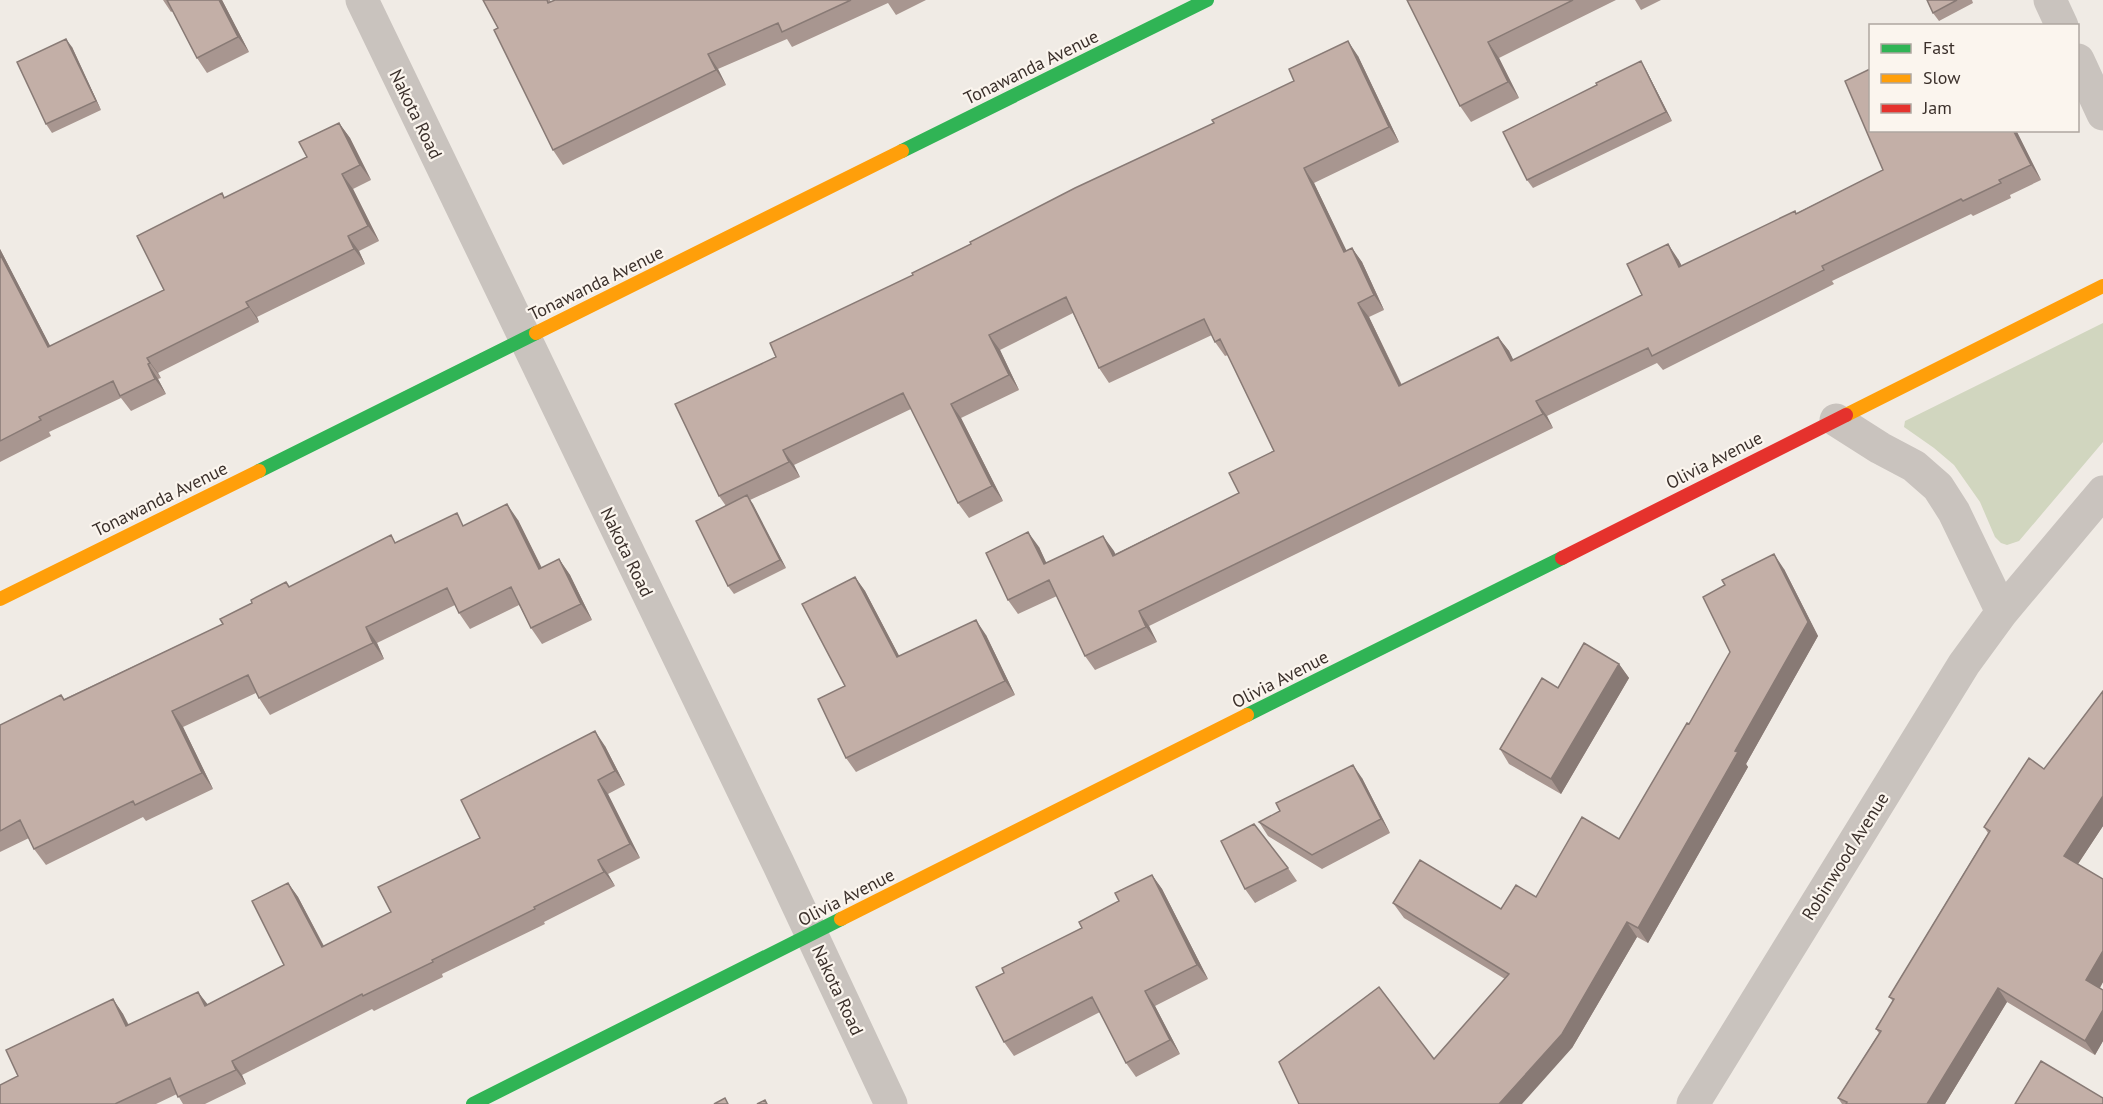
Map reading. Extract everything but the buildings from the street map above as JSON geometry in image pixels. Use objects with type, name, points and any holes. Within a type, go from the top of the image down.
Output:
[{"type":"street","name":"Nakota Road","points":[[362,0],[812,934],[891,1104]]},
{"type":"street","name":"Tonawanda Avenue","points":[[0,599],[1207,0]]},
{"type":"street","points":[[2050,0],[2060,24]]},
{"type":"street","points":[[2079,62],[2103,114]]},
{"type":"street","name":"Olivia Avenue","points":[[473,1104],[2103,286]]},
{"type":"street","points":[[1836,420],[1914,466],[1938,487],[1954,512],[2002,612]]},
{"type":"street","name":"Robinwood Avenue","points":[[1693,1104],[1964,664],[2002,612],[2103,492]]},
{"type":"green space","points":[[2103,323],[2103,442],[2019,541],[2007,545],[2001,543],[1995,537],[1980,502],[1954,465],[1904,427],[1905,421]]},
{"type":"traffic: fast","points":[[902,151],[1207,0]]},
{"type":"traffic: fast","points":[[259,471],[536,333]]},
{"type":"traffic: fast","points":[[1247,715],[1562,558]]},
{"type":"traffic: fast","points":[[473,1104],[841,919]]},
{"type":"traffic: slow","points":[[536,333],[902,151]]},
{"type":"traffic: slow","points":[[1846,415],[2103,286]]},
{"type":"traffic: slow","points":[[0,599],[259,471]]},
{"type":"traffic: slow","points":[[841,919],[1247,715]]},
{"type":"traffic: jam","points":[[1562,558],[1846,415]]}]
